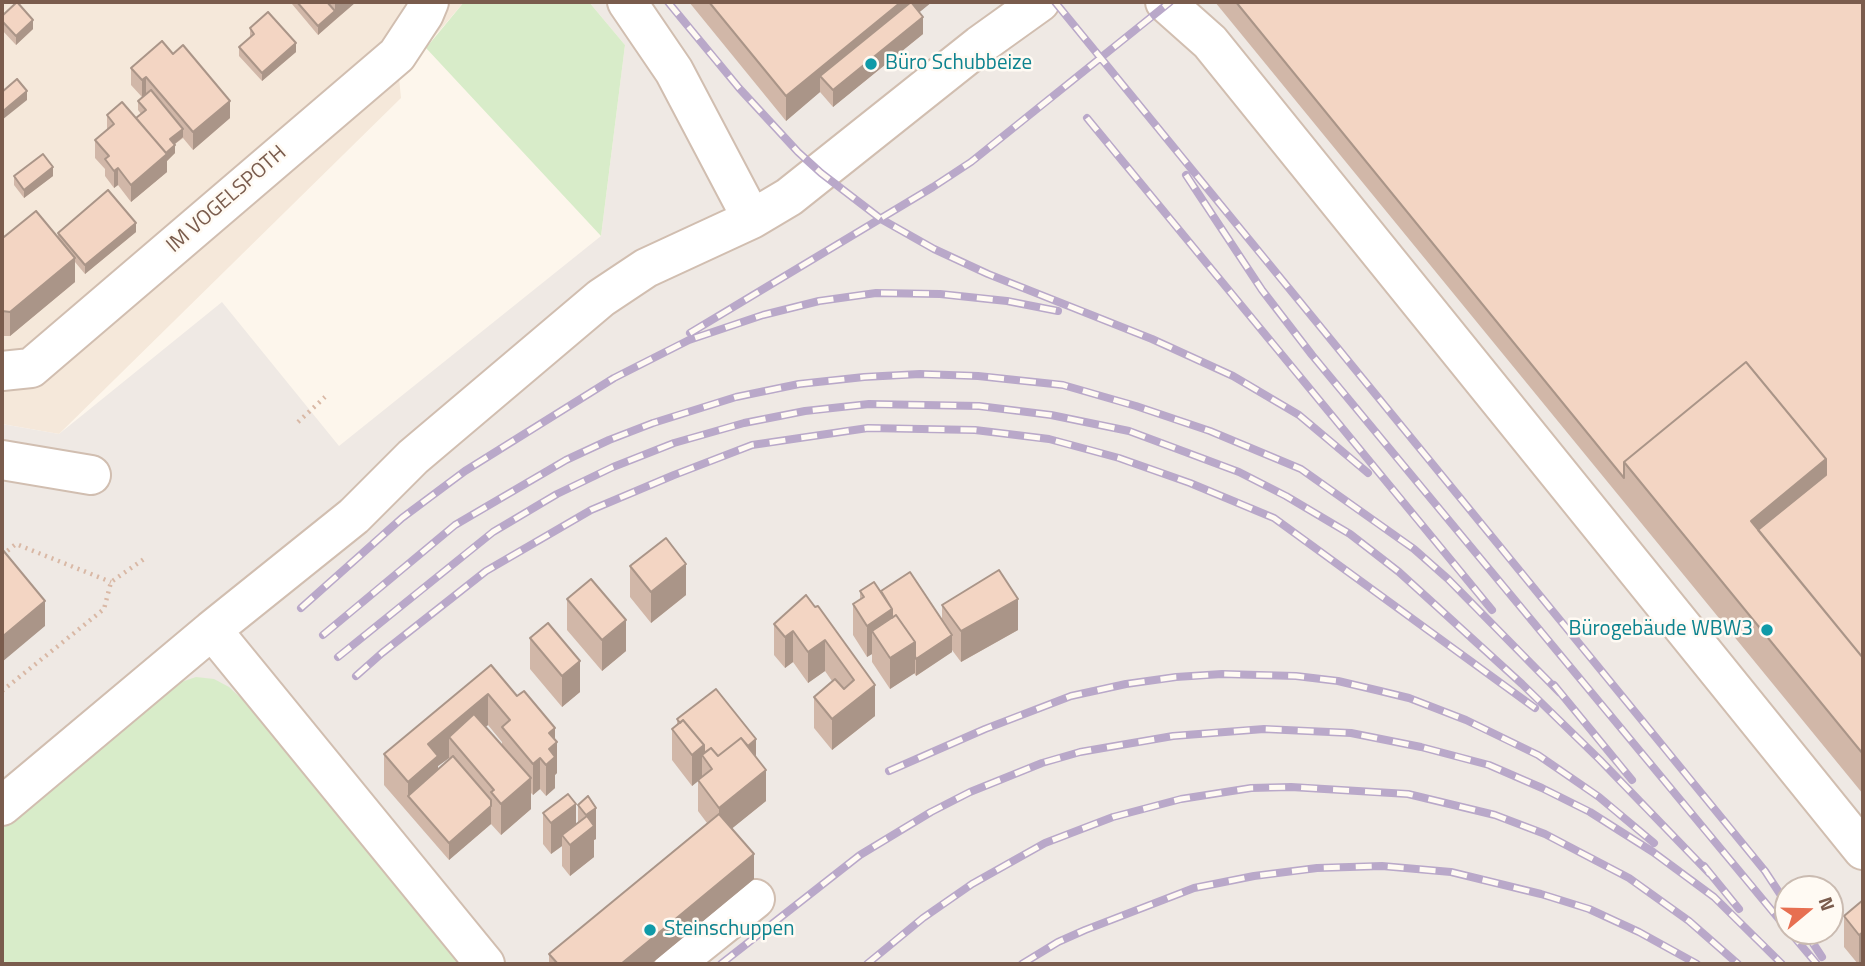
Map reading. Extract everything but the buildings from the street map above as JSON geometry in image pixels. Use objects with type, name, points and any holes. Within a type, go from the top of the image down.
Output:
[{"type":"street","name":"IM VOGELSPOTH","points":[[2,371],[31,368],[397,55],[429,2]]},
{"type":"street","points":[[627,2],[674,71],[752,219]]},
{"type":"street","points":[[2,806],[212,630],[354,516],[413,457],[601,298],[646,268],[752,219],[789,197],[1040,2]]},
{"type":"street","points":[[1165,2],[1210,42],[1863,850]]},
{"type":"street","points":[[2,460],[91,475]]},
{"type":"street","points":[[212,630],[485,964]]},
{"type":"street","points":[[674,964],[755,899]]},
{"type":"path","points":[[298,422],[325,397]]},
{"type":"path","points":[[2,555],[16,544],[111,582]]},
{"type":"path","points":[[2,691],[104,609],[111,582],[144,559]]},
{"type":"shaded area","points":[[2,2],[464,2],[399,78],[401,98],[59,434],[2,424]]},
{"type":"shaded area","points":[[589,2],[1863,2],[1863,964],[2,964],[2,424],[59,434],[222,302],[339,446],[601,236],[625,45]]},
{"type":"green space","points":[[464,2],[589,2],[625,45],[601,236],[426,48]]},
{"type":"green space","points":[[196,677],[214,679],[229,687],[246,703],[459,964],[2,964],[2,829],[181,682]]},
{"type":"railway","points":[[668,2],[739,88],[798,152],[881,219],[934,249],[988,274],[1152,339],[1233,376],[1299,415],[1368,473]]},
{"type":"railway","points":[[1055,2],[1774,885]]},
{"type":"railway","points":[[690,333],[971,162],[1170,2]]},
{"type":"railway","points":[[1087,118],[1492,610]]},
{"type":"railway","points":[[1186,175],[1262,290],[1312,355],[1774,913]]},
{"type":"railway","points":[[301,608],[402,518],[465,471],[614,378],[689,340],[763,315],[819,301],[876,293],[940,294],[1007,301],[1058,311]]},
{"type":"railway","points":[[323,635],[455,525],[566,460],[609,440],[736,397],[799,384],[920,374],[978,376],[1063,385],[1136,406],[1210,431],[1301,469],[1414,549],[1448,579],[1560,693]]},
{"type":"railway","points":[[338,657],[493,532],[557,494],[613,467],[674,443],[744,423],[805,411],[869,404],[979,406],[1051,415],[1129,431],[1239,472],[1350,534],[1399,572],[1522,684],[1710,874]]},
{"type":"railway","points":[[356,676],[486,571],[591,510],[674,475],[752,445],[868,428],[975,430],[1049,439],[1119,458],[1190,483],[1274,518],[1535,708]]},
{"type":"railway","points":[[889,771],[985,729],[1071,696],[1176,677],[1222,674],[1296,676],[1338,681],[1409,698],[1466,720],[1538,755],[1599,797],[1654,843]]},
{"type":"railway","points":[[1554,685],[1632,780]]},
{"type":"railway","points":[[721,964],[860,855],[970,792],[1042,763],[1080,752],[1173,736],[1264,729],[1351,733],[1421,747],[1489,765],[1542,788],[1590,812],[1653,852],[1714,897],[1782,964]]},
{"type":"railway","points":[[867,964],[923,918],[972,884],[1045,843],[1113,817],[1181,799],[1251,788],[1291,787],[1408,794],[1495,815],[1545,834],[1629,878],[1689,921],[1738,964]]},
{"type":"railway","points":[[1022,964],[1058,942],[1085,930],[1194,888],[1254,876],[1317,868],[1382,866],[1451,872],[1541,894],[1589,909],[1639,932],[1697,964]]},
{"type":"railway","points":[[1704,866],[1739,909]]},
{"type":"railway","points":[[1801,945],[1817,964]]},
{"type":"railway","points":[[1814,945],[1822,957]]},
{"type":"place","name":"Büro Schubbeize","points":[[871,64]]},
{"type":"place","name":"Bürogebäude WBW3","points":[[1767,630]]},
{"type":"place","name":"Steinschuppen","points":[[650,930]]}]
